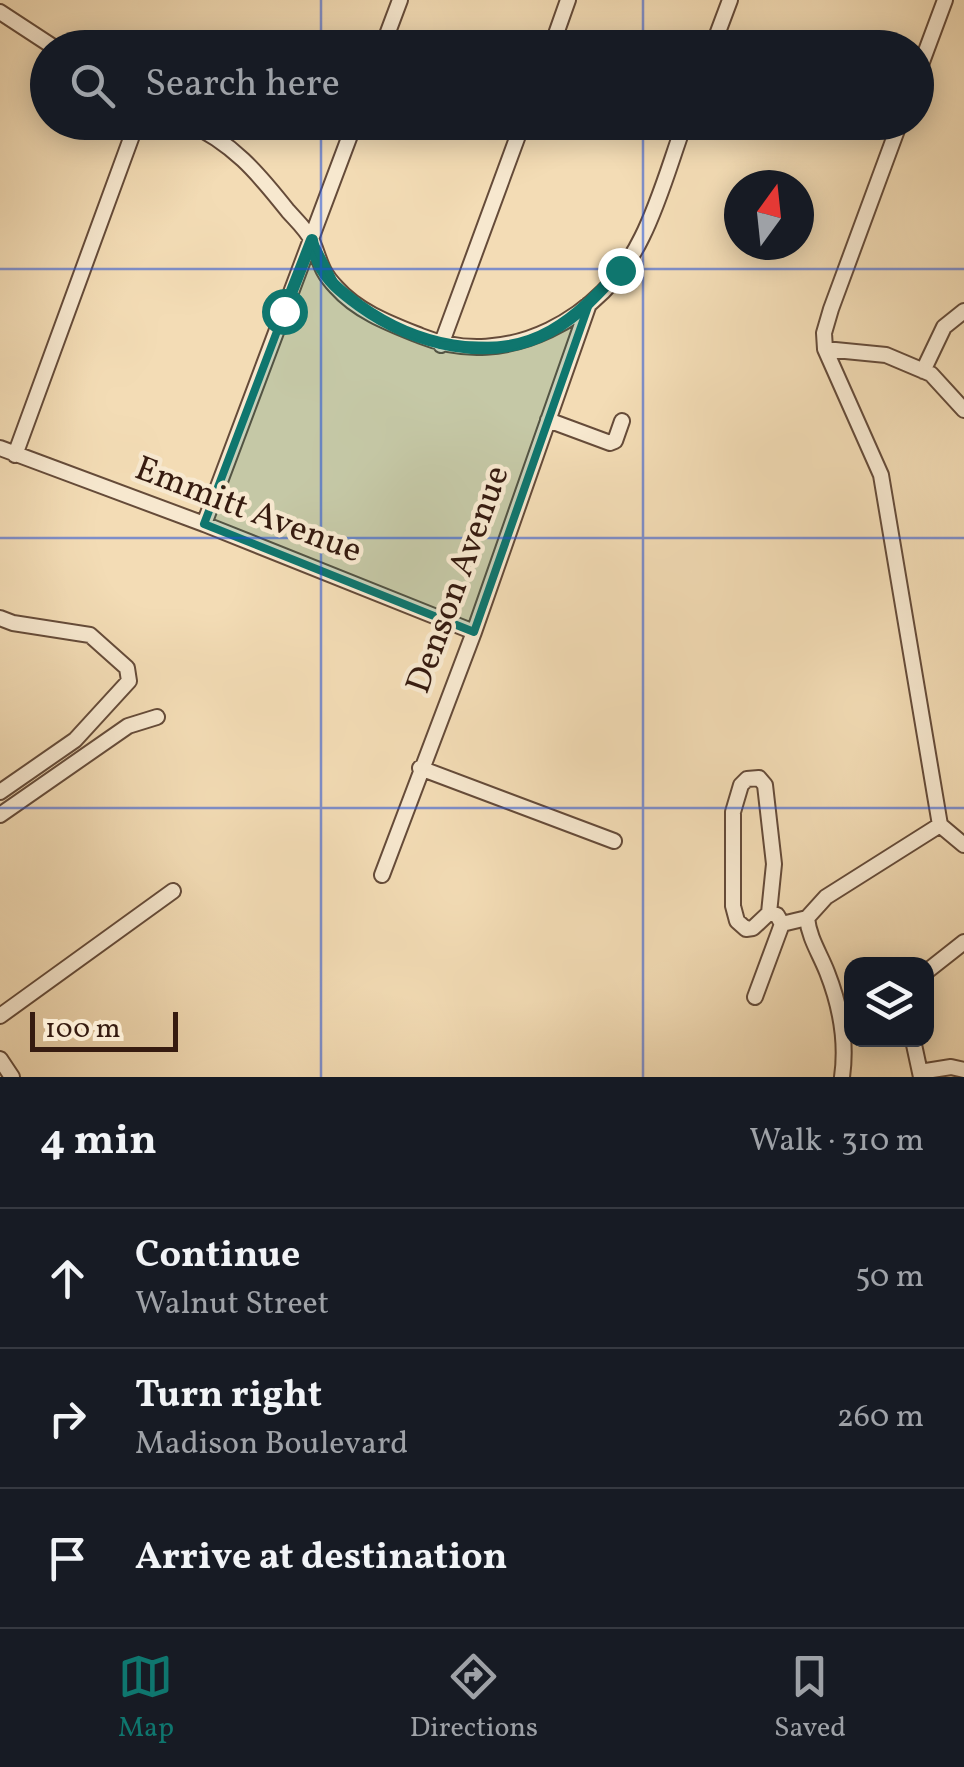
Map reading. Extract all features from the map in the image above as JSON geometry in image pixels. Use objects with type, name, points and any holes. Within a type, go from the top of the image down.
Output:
[{"type":"street","points":[[389,30],[400,0]]},
{"type":"street","points":[[557,30],[568,0]]},
{"type":"street","points":[[719,30],[730,0]]},
{"type":"street","points":[[934,30],[945,0]]},
{"type":"street","points":[[0,12],[30,32]]},
{"type":"street","points":[[15,454],[130,140]]},
{"type":"street","points":[[217,140],[249,162],[312,240],[318,263],[338,290],[379,320],[442,344],[473,348],[511,346],[549,332],[590,304],[641,240],[678,140]]},
{"type":"street","points":[[204,524],[348,140]]},
{"type":"street","points":[[442,344],[516,140]]},
{"type":"street","points":[[893,140],[824,333],[826,349],[881,475],[940,825],[964,845]]},
{"type":"street","name":"Denson Avenue","points":[[382,875],[474,632],[590,304]]},
{"type":"street","points":[[923,371],[944,327],[964,311]]},
{"type":"street","points":[[826,349],[886,355],[931,374],[964,410]]},
{"type":"street","points":[[548,420],[610,443],[622,421]]},
{"type":"street","name":"Emmitt Avenue","points":[[0,448],[474,632]]},
{"type":"street","points":[[0,618],[90,635],[127,668],[129,681],[76,740],[3,786]]},
{"type":"street","points":[[0,815],[128,726],[157,716]]},
{"type":"street","points":[[420,768],[614,841]]},
{"type":"street","points":[[754,778],[763,780],[765,785],[774,851],[769,913],[746,929],[737,920],[733,906],[733,812],[742,785],[754,778]]},
{"type":"street","points":[[782,924],[808,918],[826,897],[940,825]]},
{"type":"street","points":[[0,1016],[173,891]]},
{"type":"street","points":[[755,996],[782,924],[778,916],[769,913]]},
{"type":"street","points":[[808,918],[808,931],[828,974],[841,1021],[842,1077]]},
{"type":"street","points":[[934,966],[964,942]]},
{"type":"street","points":[[915,1047],[921,1075],[951,1067],[964,1070]]},
{"type":"street","points":[[0,1059],[12,1077]]},
{"type":"highlighted area","points":[[312,239],[338,290],[379,320],[441,345],[511,346],[549,332],[589,304],[474,632],[204,524]]},
{"type":"route","points":[[284,311],[312,240],[318,263],[338,290],[379,320],[442,344],[473,348],[511,346],[549,332],[590,304],[620,270]]}]
